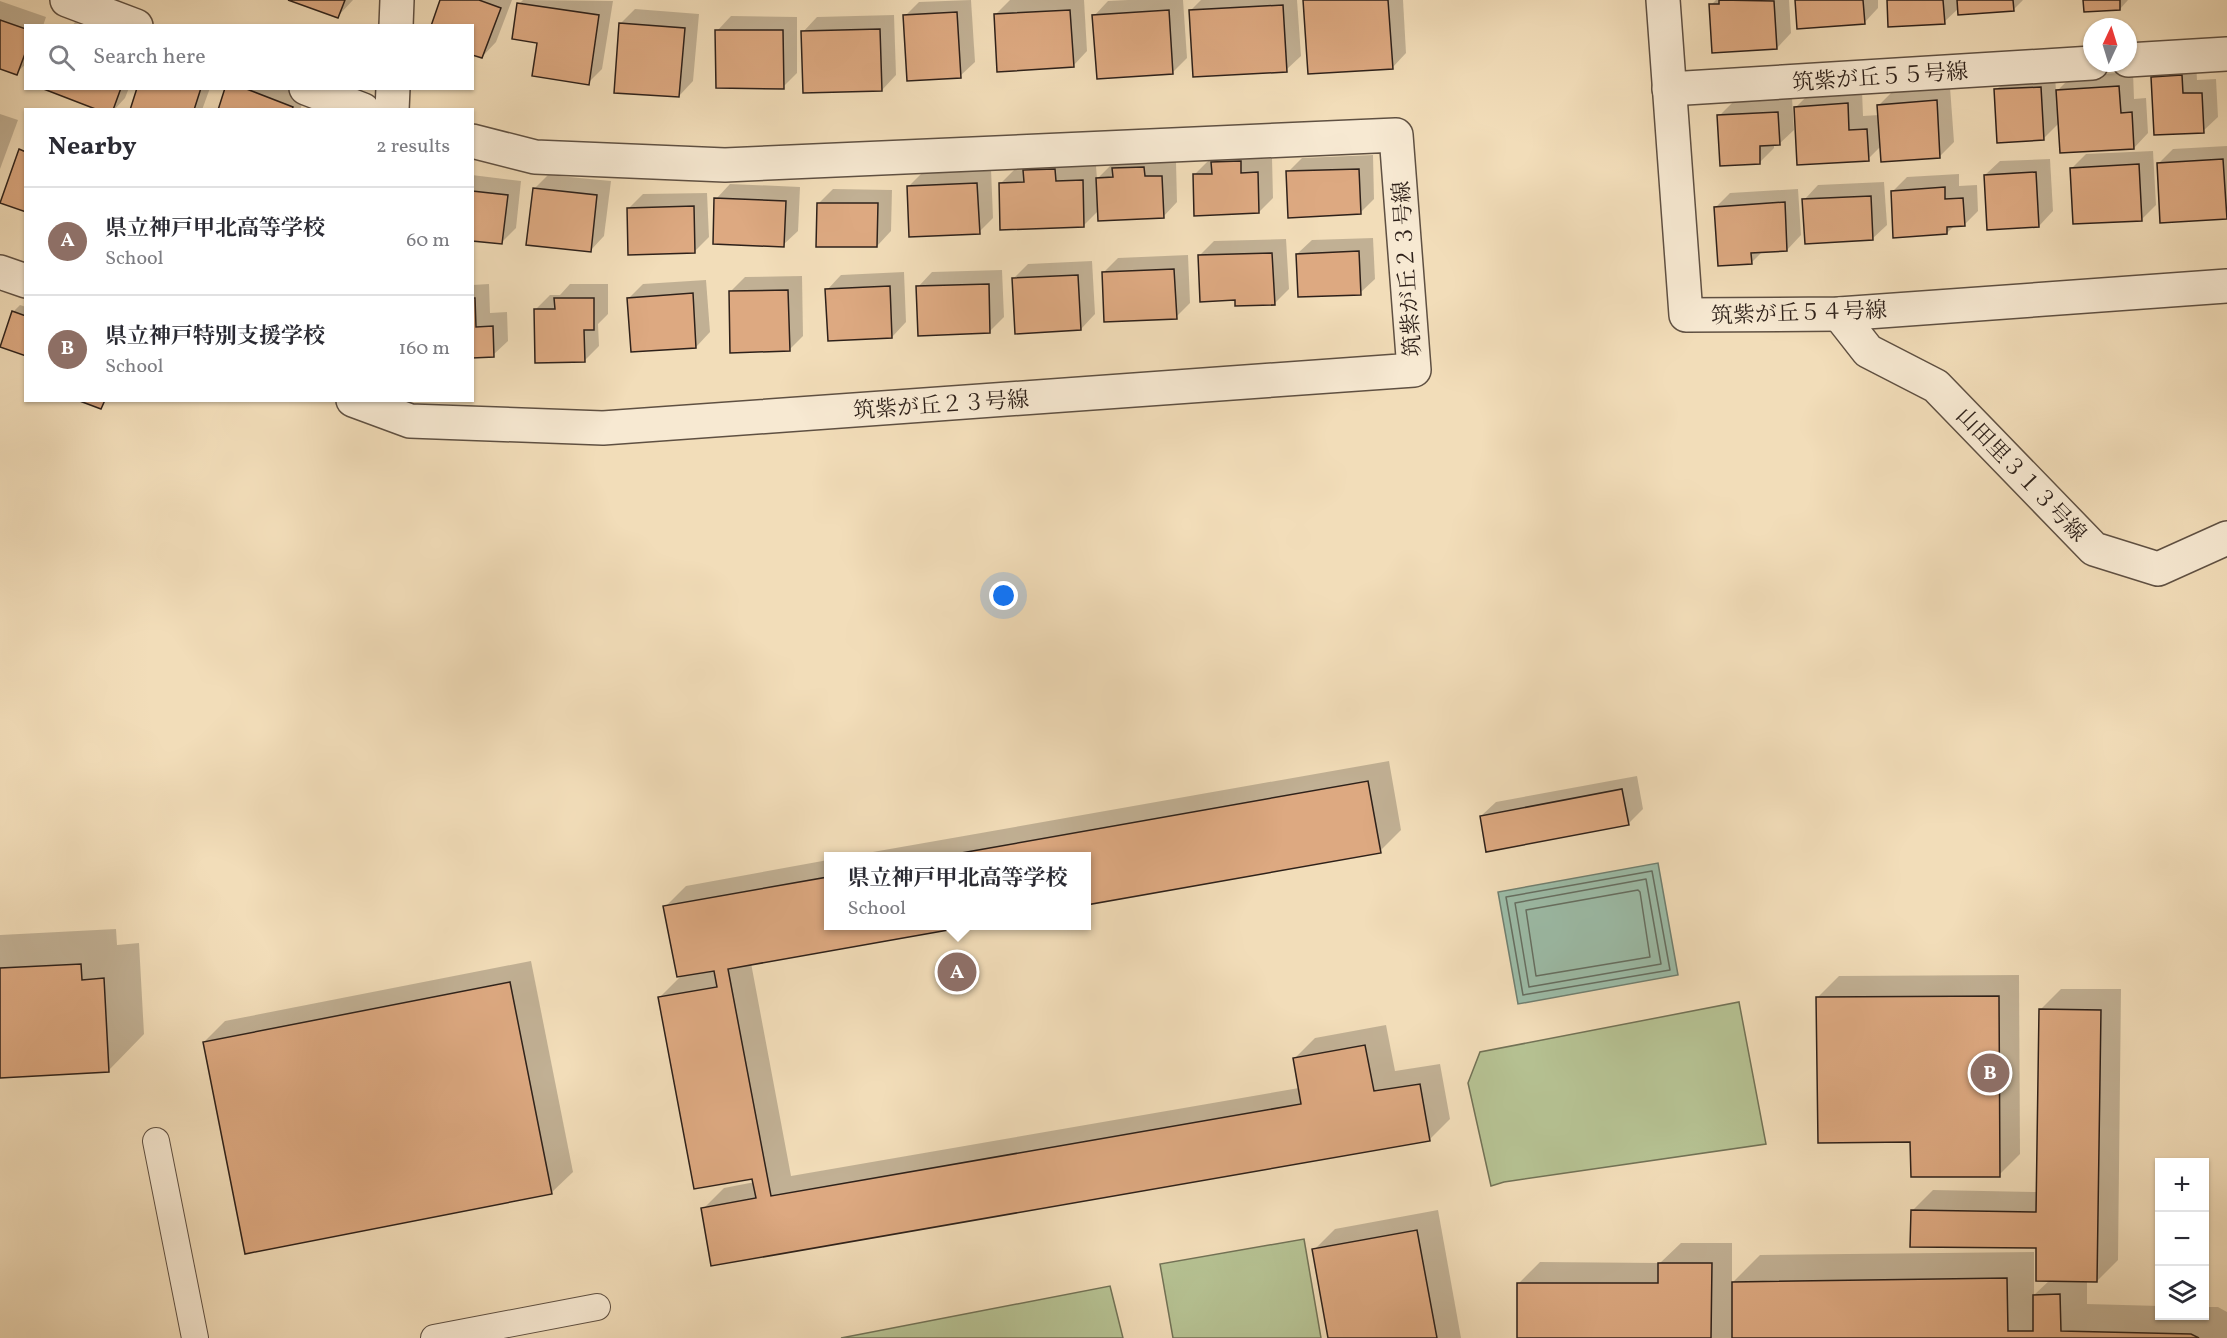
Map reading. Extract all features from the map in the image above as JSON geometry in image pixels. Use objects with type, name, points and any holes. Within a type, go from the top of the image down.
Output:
[{"type":"street","points":[[67,0],[131,24]]},
{"type":"street","points":[[396,24],[397,0]]},
{"type":"street","name":"筑紫が丘５４号線","points":[[1663,0],[1686,315],[1839,314],[2227,286]]},
{"type":"street","points":[[2137,59],[2227,54]]},
{"type":"street","name":"筑紫が丘５５号線","points":[[1669,89],[2083,64]]},
{"type":"street","points":[[311,90],[358,108]]},
{"type":"street","points":[[392,108],[393,90]]},
{"type":"street","name":"筑紫が丘２３号線","points":[[363,402],[409,411],[603,428],[1414,370],[1396,135],[725,165],[535,157],[474,142]]},
{"type":"street","points":[[0,272],[24,280]]},
{"type":"street","name":"山田里３１３号線","points":[[1839,314],[1868,351],[1936,386],[2094,549],[2158,569],[2227,538]]},
{"type":"lane","points":[[156,1141],[195,1338]]},
{"type":"lane","points":[[434,1338],[597,1307]]},
{"type":"shaded area","points":[[1739,1002],[1766,1144],[1504,1182],[1491,1186],[1468,1083],[1480,1052]]},
{"type":"shaded area","points":[[1304,1239],[1321,1338],[1173,1338],[1160,1264]]},
{"type":"shaded area","points":[[1110,1286],[1123,1338],[841,1338]]},
{"type":"water","points":[[1658,863],[1678,975],[1518,1004],[1498,892]]},
{"type":"building","points":[[288,0],[345,0],[338,18]]},
{"type":"building","points":[[440,0],[479,0],[501,8],[482,58],[474,56],[474,24],[432,24]]},
{"type":"building","points":[[1303,0],[1388,0],[1393,69],[1308,74]]},
{"type":"building","points":[[1719,0],[1774,1],[1777,49],[1712,53],[1709,4],[1719,4]]},
{"type":"building","points":[[1795,0],[1863,0],[1865,24],[1797,29]]},
{"type":"building","points":[[1887,0],[1943,0],[1945,24],[1888,27]]},
{"type":"building","points":[[1957,0],[2013,0],[2014,11],[1958,15]]},
{"type":"building","points":[[2083,0],[2120,0],[2120,10],[2084,12]]},
{"type":"building","points":[[517,3],[599,15],[589,85],[532,76],[537,43],[512,39]]},
{"type":"building","points":[[1283,5],[1287,72],[1193,77],[1189,10]]},
{"type":"building","points":[[1070,10],[1074,67],[997,72],[994,14]]},
{"type":"building","points":[[1169,10],[1173,74],[1097,79],[1092,15]]},
{"type":"building","points":[[957,12],[961,78],[907,81],[903,15]]},
{"type":"building","points":[[0,20],[24,28],[24,56],[17,75],[0,69]]},
{"type":"building","points":[[619,23],[685,28],[679,97],[614,93]]},
{"type":"building","points":[[880,29],[882,91],[803,93],[801,31]]},
{"type":"building","points":[[715,30],[783,30],[784,89],[716,88]]},
{"type":"building","points":[[2182,75],[2183,93],[2202,93],[2204,133],[2154,135],[2151,77]]},
{"type":"building","points":[[2119,86],[2121,113],[2132,112],[2134,149],[2060,153],[2056,90]]},
{"type":"building","points":[[2041,87],[2044,140],[1997,143],[1994,89]]},
{"type":"building","points":[[46,90],[120,90],[114,108],[93,108]]},
{"type":"building","points":[[136,90],[200,90],[195,108],[131,108]]},
{"type":"building","points":[[224,90],[249,90],[293,107],[293,108],[219,108]]},
{"type":"building","points":[[1937,100],[1940,158],[1881,162],[1877,105]]},
{"type":"building","points":[[1848,103],[1849,130],[1867,129],[1869,161],[1797,165],[1794,107]]},
{"type":"building","points":[[1778,112],[1780,145],[1760,146],[1760,164],[1720,166],[1717,115]]},
{"type":"building","points":[[19,149],[24,151],[24,211],[0,203]]},
{"type":"building","points":[[2223,159],[2227,219],[2160,223],[2157,163]]},
{"type":"building","points":[[1241,161],[1241,173],[1258,172],[1259,213],[1194,216],[1193,174],[1212,174],[1211,162]]},
{"type":"building","points":[[2139,164],[2142,221],[2073,224],[2070,168]]},
{"type":"building","points":[[1144,167],[1145,176],[1162,176],[1164,218],[1098,221],[1096,178],[1113,177],[1112,168]]},
{"type":"building","points":[[1055,169],[1056,181],[1083,180],[1084,227],[1000,230],[999,183],[1024,182],[1023,170]]},
{"type":"building","points":[[1359,169],[1361,214],[1288,218],[1286,171]]},
{"type":"building","points":[[2036,172],[2039,227],[1987,230],[1984,175]]},
{"type":"building","points":[[977,183],[980,234],[909,237],[907,186]]},
{"type":"building","points":[[1945,187],[1945,199],[1963,198],[1965,226],[1947,227],[1947,234],[1893,238],[1891,191]]},
{"type":"building","points":[[533,188],[597,195],[591,252],[526,245]]},
{"type":"building","points":[[474,191],[508,195],[502,244],[474,241]]},
{"type":"building","points":[[1871,196],[1873,240],[1805,244],[1802,199]]},
{"type":"building","points":[[714,198],[786,201],[784,247],[713,244]]},
{"type":"building","points":[[1785,202],[1787,251],[1751,253],[1752,264],[1718,266],[1714,207]]},
{"type":"building","points":[[817,203],[878,203],[877,247],[816,247]]},
{"type":"building","points":[[694,206],[695,253],[628,255],[627,208]]},
{"type":"building","points":[[1359,251],[1361,295],[1298,297],[1296,254]]},
{"type":"building","points":[[1272,253],[1275,305],[1235,306],[1235,300],[1200,302],[1198,255]]},
{"type":"building","points":[[1174,269],[1177,319],[1104,322],[1102,272]]},
{"type":"building","points":[[1078,275],[1081,330],[1015,334],[1012,278]]},
{"type":"building","points":[[989,284],[990,333],[918,336],[916,286]]},
{"type":"building","points":[[890,286],[892,338],[828,341],[825,289]]},
{"type":"building","points":[[788,290],[790,351],[730,353],[729,291]]},
{"type":"building","points":[[693,293],[696,348],[631,352],[627,298]]},
{"type":"building","points":[[474,298],[476,327],[493,326],[494,357],[474,358]]},
{"type":"building","points":[[554,298],[594,298],[594,330],[584,330],[585,362],[535,363],[534,309],[555,309]]},
{"type":"building","points":[[12,311],[24,315],[24,355],[0,347]]},
{"type":"building","points":[[82,402],[104,402],[101,409]]},
{"type":"building","points":[[1368,781],[1381,853],[1091,904],[1091,852],[967,852]]},
{"type":"building","points":[[1622,789],[1629,825],[1486,852],[1480,816]]},
{"type":"building","points":[[824,878],[824,930],[948,930],[728,969],[771,1196],[1301,1104],[1293,1058],[1365,1045],[1374,1091],[1420,1084],[1430,1141],[711,1266],[701,1208],[756,1198],[752,1179],[694,1189],[658,997],[717,987],[714,971],[677,977],[663,906]]},
{"type":"building","points":[[81,964],[82,980],[104,978],[109,1072],[0,1078],[0,968]]},
{"type":"building","points":[[510,982],[552,1194],[245,1254],[203,1042]]},
{"type":"building","points":[[1999,996],[2000,1177],[1911,1177],[1910,1142],[1818,1143],[1816,997]]},
{"type":"building","points":[[2039,1009],[2101,1010],[2097,1282],[2036,1281],[2036,1248],[1910,1247],[1911,1210],[2036,1212]]},
{"type":"building","points":[[1417,1230],[1437,1338],[1328,1338],[1312,1249]]},
{"type":"building","points":[[1658,1263],[1712,1263],[1711,1338],[1517,1338],[1517,1283],[1658,1283]]},
{"type":"building","points":[[2007,1278],[2008,1331],[2033,1331],[2033,1295],[2060,1294],[2061,1331],[2191,1334],[2199,1338],[1732,1338],[1732,1282]]},
{"type":"place","name":"県立神戸甲北高等学校","points":[[957,972]]},
{"type":"place","name":"県立神戸特別支援学校","points":[[1990,1073]]}]
